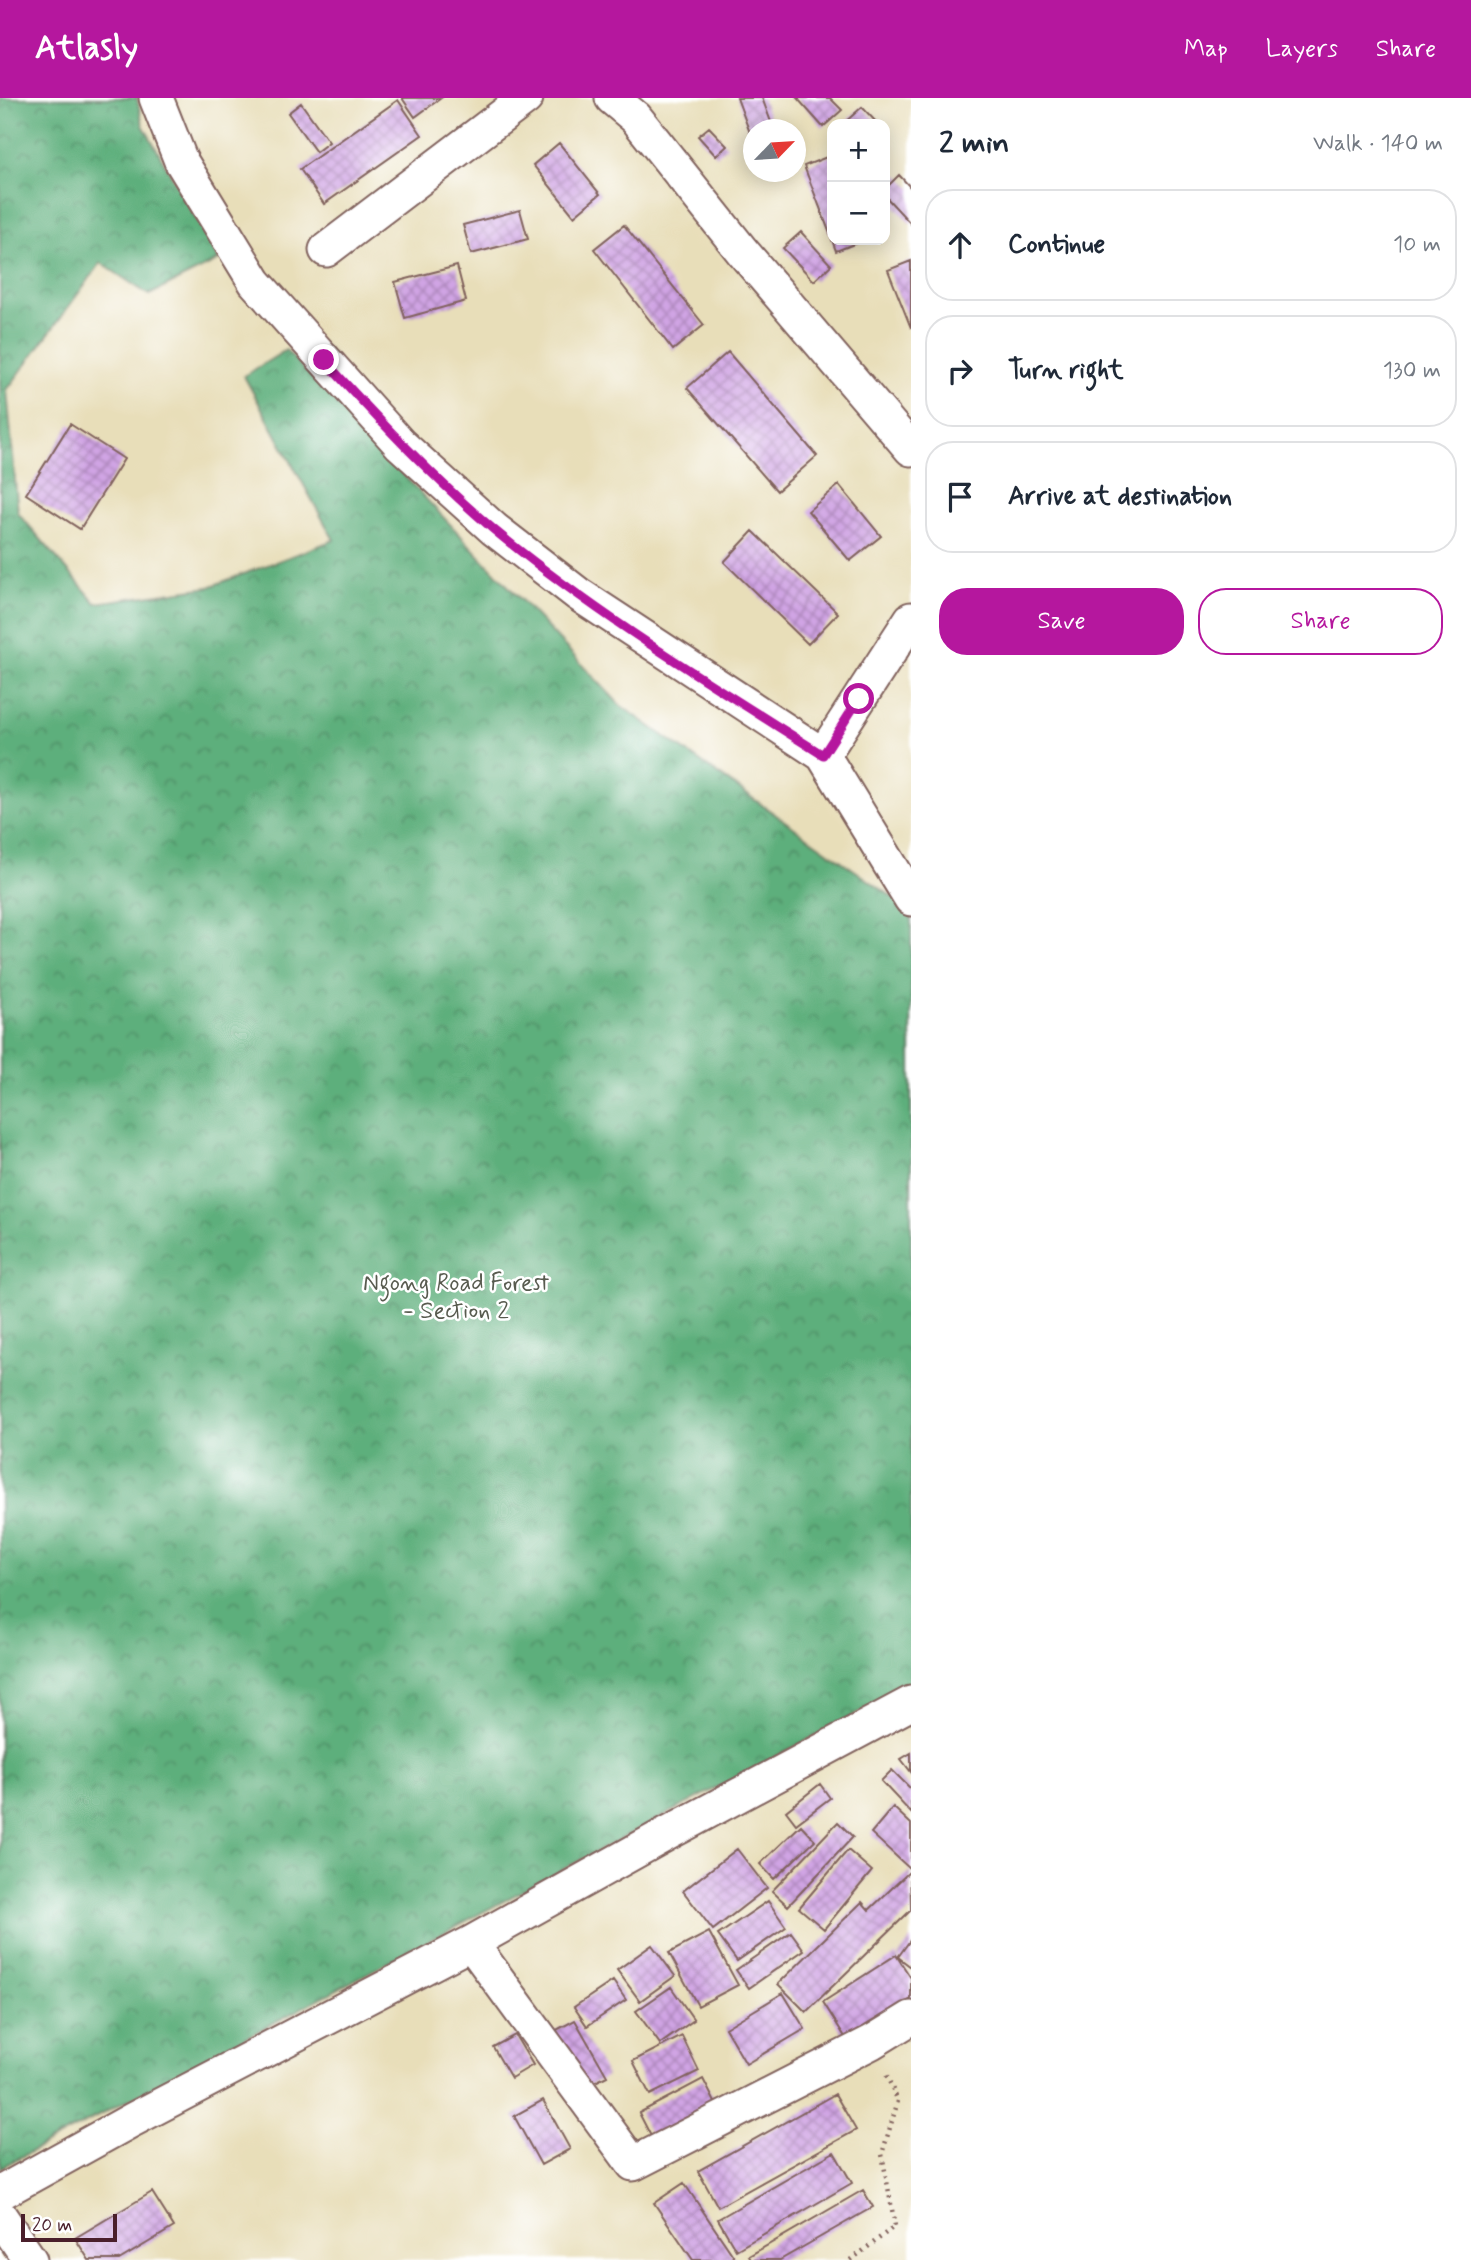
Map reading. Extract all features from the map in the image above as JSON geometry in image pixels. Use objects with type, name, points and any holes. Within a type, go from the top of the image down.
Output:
[{"type":"street","points":[[156,98],[181,161],[256,282],[400,444],[494,529],[578,594],[823,755],[911,899]]},
{"type":"street","points":[[326,250],[526,98]]},
{"type":"street","points":[[612,98],[636,118],[742,251],[911,449]]},
{"type":"street","points":[[823,755],[911,619]]},
{"type":"street","points":[[0,2193],[132,2120],[471,1944],[668,1833],[911,1703]]},
{"type":"street","points":[[471,1944],[633,2164],[872,2042],[911,2018]]},
{"type":"street","points":[[0,2216],[30,2260]]},
{"type":"path","points":[[851,2260],[895,2226],[882,2154],[898,2101],[872,2042]]},
{"type":"green space","name":"Ngong Road Forest - Section 2","points":[[0,98],[137,98],[143,125],[219,260],[149,295],[101,263],[7,390],[18,513],[96,603],[209,587],[334,540],[244,376],[286,350],[620,705],[911,910],[911,1685],[0,2168]]},
{"type":"building","points":[[402,98],[441,98],[415,117]]},
{"type":"building","points":[[737,98],[762,98],[770,119],[745,119]]},
{"type":"building","points":[[797,98],[830,98],[842,110],[832,119],[827,119],[823,127]]},
{"type":"building","points":[[398,100],[422,135],[324,204],[300,169]]},
{"type":"building","points":[[301,103],[329,142],[316,152],[288,113]]},
{"type":"building","points":[[862,107],[873,119],[849,119]]},
{"type":"building","points":[[709,127],[727,146],[716,156],[698,136]]},
{"type":"building","points":[[559,143],[600,194],[574,216],[533,165]]},
{"type":"building","points":[[827,157],[827,226],[806,171],[806,165]]},
{"type":"building","points":[[899,175],[911,188],[911,224],[890,201],[890,184]]},
{"type":"building","points":[[520,210],[528,239],[471,254],[463,225]]},
{"type":"building","points":[[624,225],[704,325],[673,350],[594,249]]},
{"type":"building","points":[[801,232],[831,265],[814,281],[783,248]]},
{"type":"building","points":[[834,245],[852,245],[836,251]]},
{"type":"building","points":[[911,261],[911,328],[888,270]]},
{"type":"building","points":[[457,266],[466,301],[405,318],[395,282]]},
{"type":"building","points":[[728,352],[817,456],[777,491],[687,388]]},
{"type":"building","points":[[70,424],[124,459],[80,529],[26,494]]},
{"type":"building","points":[[839,485],[881,536],[850,561],[808,511]]},
{"type":"building","points":[[753,531],[838,613],[808,644],[724,562]]},
{"type":"building","points":[[911,1753],[911,1772],[901,1759]]},
{"type":"building","points":[[892,1770],[911,1789],[911,1813],[881,1781]]},
{"type":"building","points":[[820,1784],[830,1798],[796,1824],[786,1811]]},
{"type":"building","points":[[893,1807],[911,1824],[911,1870],[871,1833]]},
{"type":"building","points":[[838,1822],[853,1837],[788,1906],[772,1891]]},
{"type":"building","points":[[801,1825],[815,1840],[774,1879],[760,1864]]},
{"type":"building","points":[[737,1849],[767,1888],[713,1930],[683,1891]]},
{"type":"building","points":[[848,1850],[872,1871],[824,1929],[799,1908]]},
{"type":"building","points":[[910,1871],[911,1910],[806,2012],[778,1984],[862,1902],[869,1910]]},
{"type":"building","points":[[768,1901],[786,1927],[737,1961],[718,1935]]},
{"type":"building","points":[[709,1932],[738,1985],[698,2006],[669,1953]]},
{"type":"building","points":[[791,1932],[804,1950],[749,1988],[736,1970]]},
{"type":"building","points":[[911,1939],[911,1967],[898,1957]]},
{"type":"building","points":[[652,1945],[675,1976],[640,2001],[617,1970]]},
{"type":"building","points":[[896,1955],[911,1978],[911,1999],[847,2040],[823,2002]]},
{"type":"building","points":[[613,1981],[626,2000],[587,2026],[574,2007]]},
{"type":"building","points":[[671,1987],[694,2020],[660,2044],[636,2011]]},
{"type":"building","points":[[783,1993],[805,2029],[746,2064],[725,2028]]},
{"type":"building","points":[[575,2020],[607,2076],[582,2089],[551,2033]]},
{"type":"building","points":[[515,2035],[533,2065],[511,2078],[493,2047]]},
{"type":"building","points":[[682,2036],[699,2071],[650,2095],[633,2061]]},
{"type":"building","points":[[703,2079],[721,2114],[657,2148],[639,2113]]},
{"type":"building","points":[[835,2094],[856,2130],[718,2207],[698,2171]]},
{"type":"building","points":[[543,2100],[570,2149],[541,2165],[514,2116]]},
{"type":"building","points":[[834,2152],[852,2183],[736,2250],[718,2219]]},
{"type":"building","points":[[684,2183],[736,2260],[693,2260],[654,2203]]},
{"type":"building","points":[[863,2190],[873,2207],[780,2260],[751,2260],[749,2256]]},
{"type":"building","points":[[152,2192],[174,2227],[119,2260],[89,2260],[75,2238]]},
{"type":"route","points":[[324,360],[400,444],[494,529],[578,594],[706,681],[823,755],[859,699]]}]
